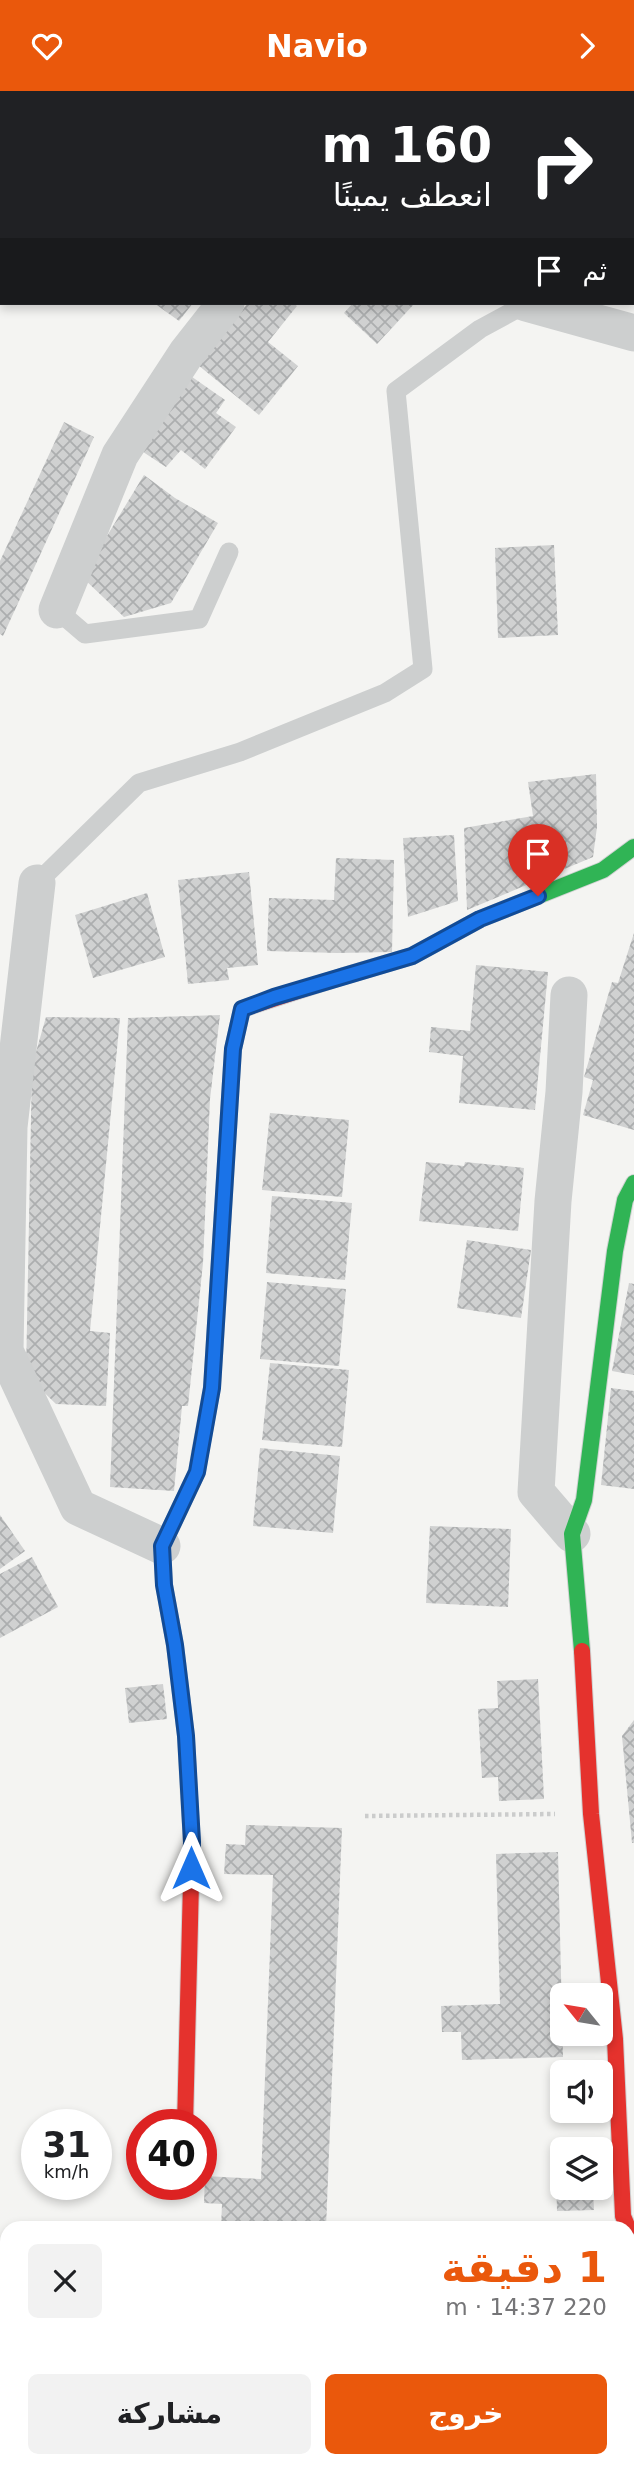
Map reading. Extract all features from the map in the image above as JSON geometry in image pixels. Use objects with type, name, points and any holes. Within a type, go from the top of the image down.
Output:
[{"type":"street","points":[[57,610],[120,455],[186,354],[224,305]]},
{"type":"street","points":[[533,305],[634,333]]},
{"type":"street","points":[[185,2109],[192,1842],[186,1736],[175,1645],[164,1585],[162,1546],[197,1472],[212,1388],[233,1049],[242,1009],[412,956],[480,919],[603,870],[634,847]]},
{"type":"street","points":[[37,883],[9,1127],[5,1352],[78,1507],[162,1546]]},
{"type":"street","points":[[569,995],[564,1092],[553,1201],[536,1492],[572,1535]]},
{"type":"street","points":[[625,2221],[623,2216],[628,2170],[591,1814],[578,1589],[572,1535],[584,1500],[624,1248],[625,1200],[634,1184]]},
{"type":"lane","points":[[37,883],[139,783],[240,752],[385,693],[423,669],[396,391],[480,329],[522,305]]},
{"type":"lane","points":[[57,610],[85,634],[200,619],[229,552]]},
{"type":"path","points":[[365,1816],[591,1814]]},
{"type":"building","points":[[157,305],[191,305],[179,321]]},
{"type":"building","points":[[246,305],[297,306],[268,342],[298,366],[259,415],[198,365]]},
{"type":"building","points":[[351,305],[413,305],[377,344],[344,313]]},
{"type":"building","points":[[185,372],[225,400],[216,413],[236,427],[205,469],[181,450],[166,467],[134,446]]},
{"type":"building","points":[[64,422],[94,437],[3,636],[0,634],[0,561]]},
{"type":"building","points":[[144,475],[175,498],[218,523],[171,603],[124,617],[82,577]]},
{"type":"building","points":[[554,545],[558,635],[498,638],[495,548]]},
{"type":"building","points":[[596,774],[597,827],[593,857],[467,910],[464,828],[533,816],[528,782]]},
{"type":"building","points":[[454,835],[458,901],[408,917],[403,838]]},
{"type":"building","points":[[336,858],[394,860],[392,952],[267,951],[269,898],[334,900]]},
{"type":"building","points":[[249,872],[258,965],[227,968],[229,980],[188,984],[178,880]]},
{"type":"building","points":[[147,893],[165,957],[93,978],[75,915]]},
{"type":"building","points":[[634,933],[634,1130],[583,1115],[593,1080],[584,1077],[612,982],[618,983]]},
{"type":"building","points":[[476,965],[548,972],[535,1110],[459,1103],[463,1056],[429,1052],[431,1027],[470,1031]]},
{"type":"building","points":[[220,1015],[210,1099],[203,1263],[188,1406],[182,1406],[174,1491],[110,1487],[128,1018]]},
{"type":"building","points":[[46,1017],[120,1018],[90,1331],[110,1333],[106,1406],[56,1404],[26,1375],[32,1066]]},
{"type":"building","points":[[270,1113],[349,1120],[342,1197],[262,1190]]},
{"type":"building","points":[[426,1162],[464,1166],[465,1162],[524,1168],[518,1231],[419,1221]]},
{"type":"building","points":[[272,1196],[352,1203],[345,1280],[266,1273]]},
{"type":"building","points":[[467,1240],[531,1250],[521,1318],[457,1308]]},
{"type":"building","points":[[267,1282],[346,1289],[339,1366],[260,1359]]},
{"type":"building","points":[[629,1283],[634,1284],[634,1375],[612,1371]]},
{"type":"building","points":[[270,1363],[349,1370],[342,1447],[262,1440]]},
{"type":"building","points":[[611,1388],[634,1391],[634,1489],[601,1485]]},
{"type":"building","points":[[260,1448],[340,1456],[333,1533],[253,1526]]},
{"type":"building","points":[[0,1515],[25,1551],[0,1569]]},
{"type":"building","points":[[430,1526],[511,1529],[508,1607],[426,1603]]},
{"type":"building","points":[[32,1557],[58,1607],[0,1638],[0,1574]]},
{"type":"building","points":[[538,1679],[544,1799],[499,1801],[498,1777],[482,1778],[478,1709],[498,1708],[497,1681]]},
{"type":"building","points":[[163,1684],[167,1719],[129,1723],[125,1688]]},
{"type":"building","points":[[634,1720],[634,1843],[632,1843],[622,1736]]},
{"type":"building","points":[[246,1825],[342,1828],[326,2221],[221,2221],[222,2204],[204,2203],[204,2200],[217,2200],[217,2177],[261,2179],[273,1875],[224,1874],[226,1844],[245,1845]]},
{"type":"building","points":[[558,1852],[561,1983],[550,1983],[550,2046],[563,2046],[563,2057],[462,2060],[461,2032],[442,2032],[441,2006],[500,2004],[496,1854]]},
{"type":"building","points":[[557,2200],[594,2200],[594,2210],[557,2211]]},
{"type":"traffic: fast","points":[[344,976],[412,956],[480,919],[603,870],[634,847]]},
{"type":"traffic: fast","points":[[582,1651],[572,1534],[584,1500],[615,1251],[625,1200],[634,1183]]},
{"type":"traffic: fast","points":[[189,1795],[186,1736],[175,1645],[164,1585],[162,1546],[197,1472],[200,1453]]},
{"type":"traffic: jam","points":[[200,1453],[212,1388],[233,1049],[242,1009],[344,976]]},
{"type":"traffic: jam","points":[[582,1651],[591,1814],[615,2039],[625,2221]]},
{"type":"traffic: jam","points":[[185,2109],[192,1842],[189,1795]]},
{"type":"route","points":[[191,1868],[186,1736],[175,1645],[164,1585],[162,1546],[197,1472],[212,1388],[233,1049],[242,1009],[412,956],[480,919],[538,896]]}]
